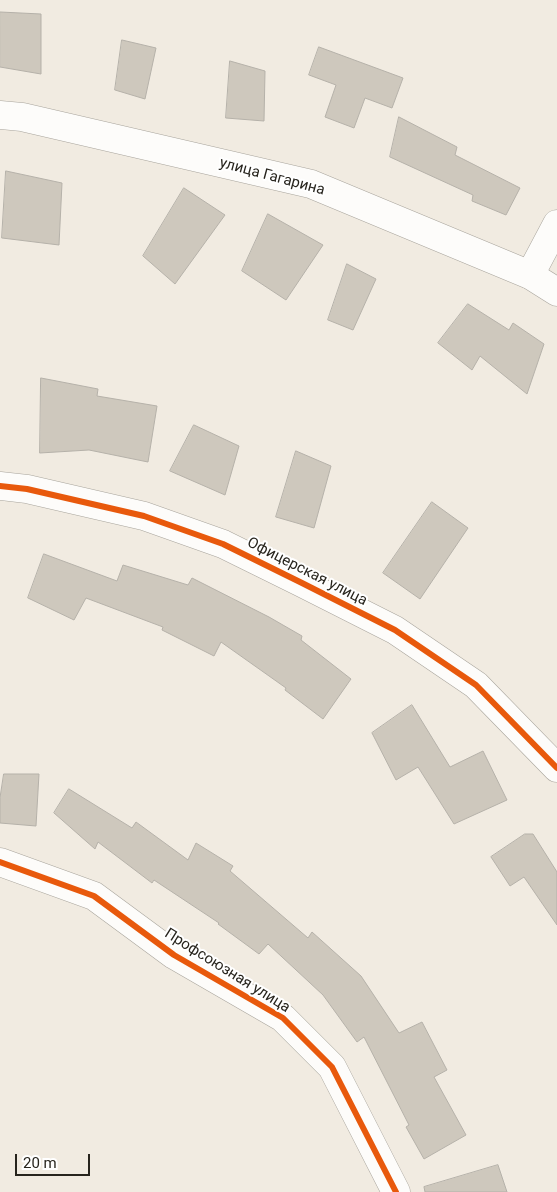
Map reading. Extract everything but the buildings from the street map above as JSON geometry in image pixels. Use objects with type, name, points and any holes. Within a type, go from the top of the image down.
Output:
[{"type":"street","name":"улица Гагарина","points":[[0,115],[22,117],[310,184],[530,275],[557,292]]},
{"type":"street","points":[[530,275],[557,224]]},
{"type":"street","name":"Офицерская улица","points":[[0,486],[27,489],[144,516],[223,544],[395,630],[476,685],[557,768]]},
{"type":"street","name":"Профсоюзная улица","points":[[0,862],[94,896],[174,955],[283,1018],[332,1067],[396,1192]]},
{"type":"cycle path","points":[[0,486],[27,489],[144,516],[223,544],[395,630],[476,685],[557,768]]},
{"type":"cycle path","points":[[0,862],[94,896],[174,955],[283,1018],[332,1067],[396,1192]]}]
